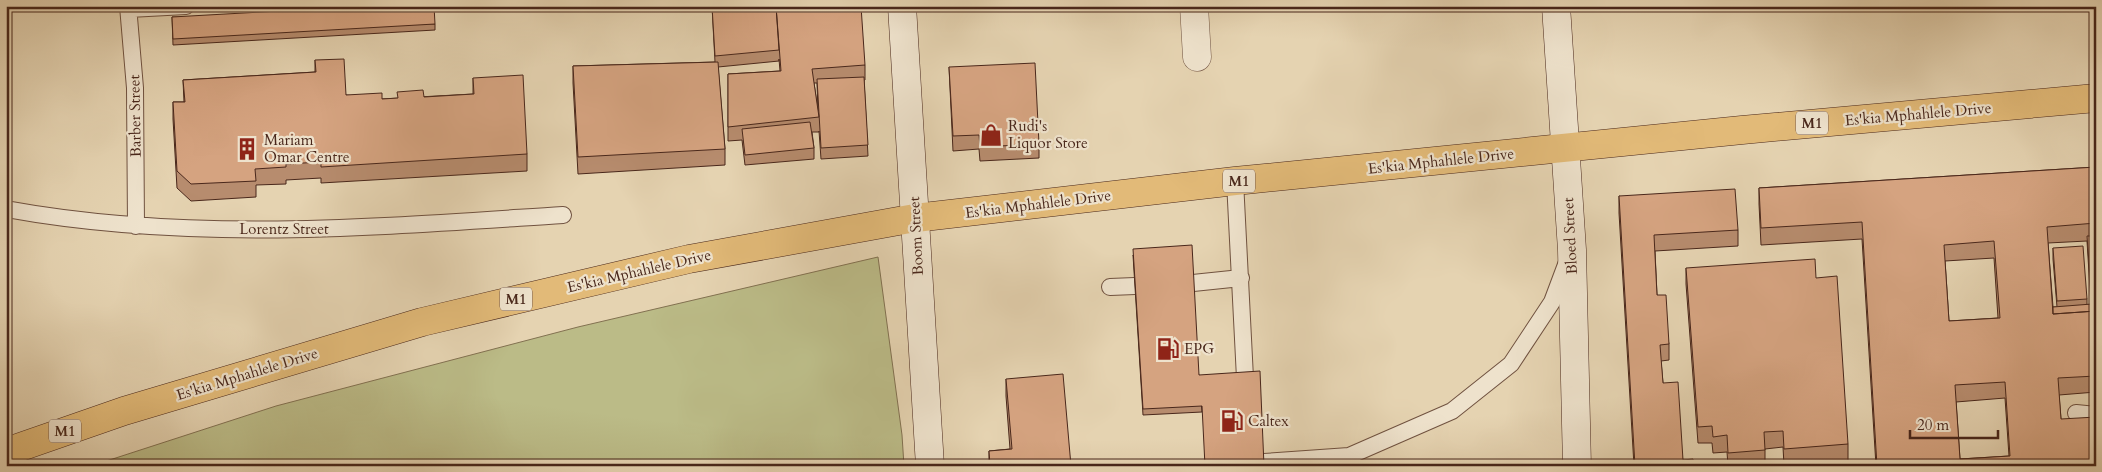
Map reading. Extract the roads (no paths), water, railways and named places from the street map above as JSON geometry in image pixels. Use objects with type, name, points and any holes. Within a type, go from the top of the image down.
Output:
[{"type":"main road","name":"Boom Street","points":[[902,6],[930,466]]},
{"type":"main road","points":[[1194,6],[1197,57]]},
{"type":"main road","name":"Bloed Street","points":[[1556,6],[1572,250],[1577,466]]},
{"type":"main road","points":[[2059,101],[2096,83]]},
{"type":"main road","name":"Es'kia Mphahlele Drive","points":[[6,452],[124,411],[422,322],[689,258],[915,218],[1235,182],[1742,130],[2096,98]]},
{"type":"lane","points":[[128,8],[186,6]]},
{"type":"lane","name":"Barber Street","points":[[128,8],[136,88],[136,226]]},
{"type":"lane","points":[[1235,182],[1245,378]]},
{"type":"lane","name":"Lorentz Street","points":[[6,208],[48,216],[136,226],[206,230],[344,229],[563,215]]},
{"type":"lane","points":[[1264,462],[1351,461],[1452,411],[1511,364],[1552,302],[1572,250]]},
{"type":"lane","points":[[1193,283],[1240,278]]},
{"type":"lane","points":[[1110,287],[1135,286]]},
{"type":"lane","points":[[2076,413],[2096,415]]},
{"type":"place","name":"Rudi's Liquor Store","points":[[991,135]]},
{"type":"place","name":"Mariam Omar Centre","points":[[247,149]]},
{"type":"place","name":"EPG","points":[[1168,349]]},
{"type":"place","name":"Caltex","points":[[1232,421]]}]
